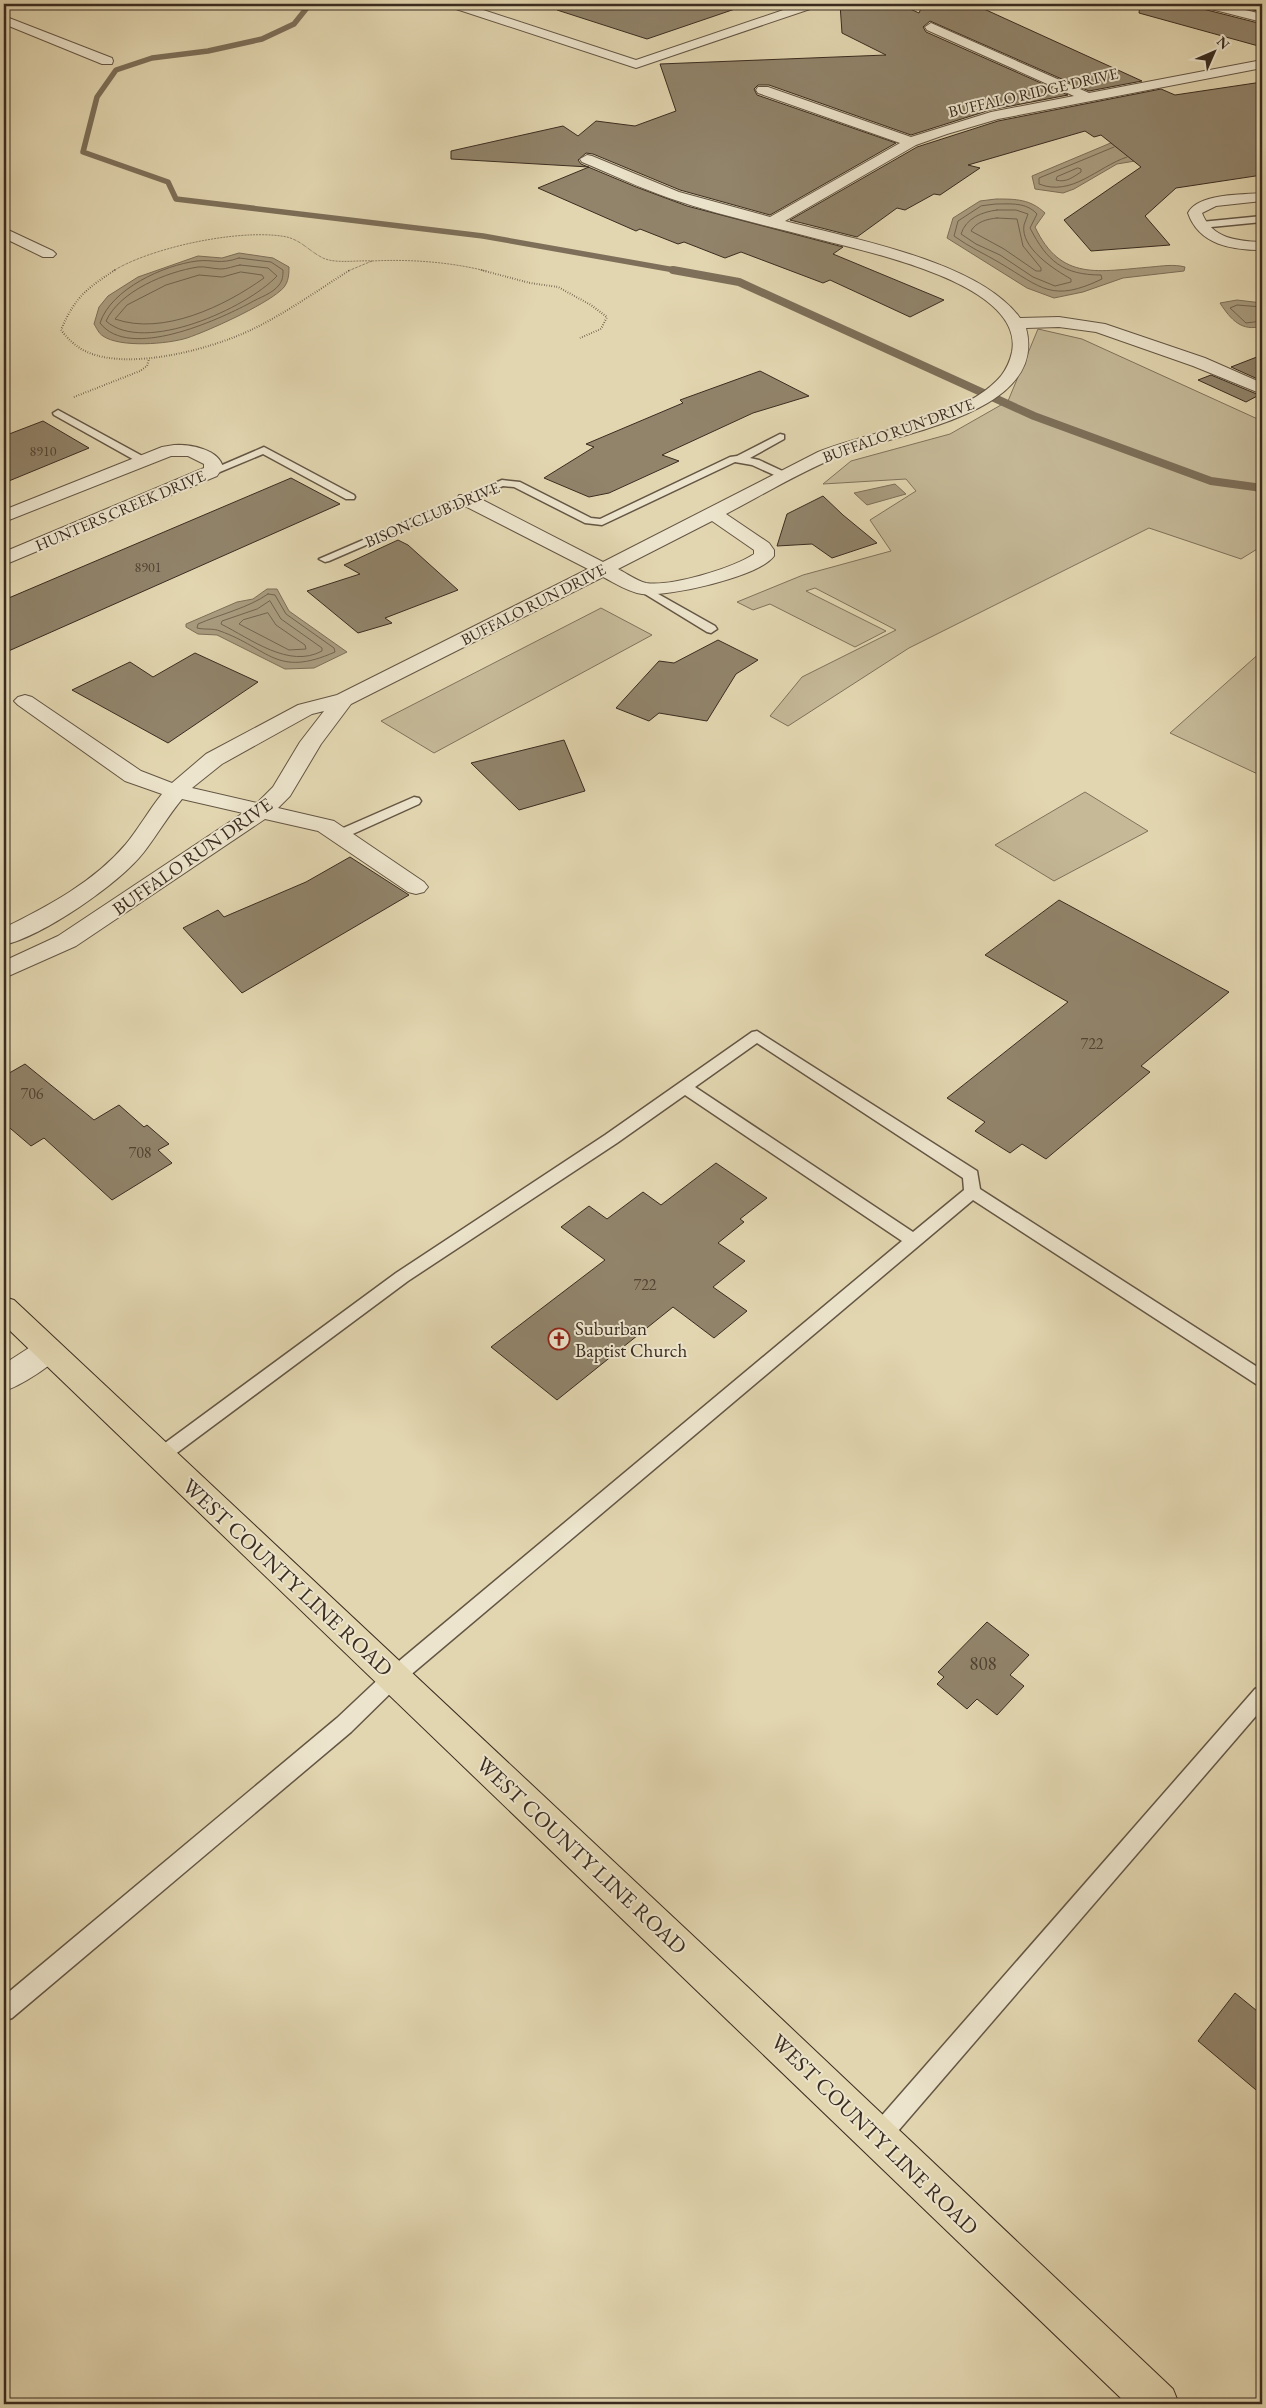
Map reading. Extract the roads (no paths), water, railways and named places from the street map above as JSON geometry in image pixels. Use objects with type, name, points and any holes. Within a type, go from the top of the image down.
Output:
[{"type":"main road","name":"WEST COUNTY LINE ROAD","points":[[4,1308],[1158,2404]]},
{"type":"street","points":[[454,4],[636,64],[812,4]]},
{"type":"street","points":[[1207,4],[1262,18]]},
{"type":"street","points":[[4,20],[107,61]]},
{"type":"street","points":[[931,27],[1087,97]]},
{"type":"street","name":"BUFFALO RIDGE DRIVE","points":[[772,222],[911,142],[996,115],[1262,64]]},
{"type":"street","points":[[763,90],[911,142]]},
{"type":"street","name":"BUFFALO RUN DRIVE","points":[[4,937],[60,910],[115,869],[135,848],[160,810],[177,791],[205,766],[238,745],[305,709],[344,700],[839,450],[942,417],[984,397],[1003,382],[1018,361],[1020,344],[1015,323],[1001,305],[990,295],[957,276],[919,262],[674,194],[587,158]]},
{"type":"street","points":[[1262,197],[1218,201],[1202,205],[1195,213],[1201,225],[1214,237],[1235,244],[1262,246]]},
{"type":"street","points":[[4,232],[48,254]]},
{"type":"street","points":[[1015,323],[1059,322],[1099,327],[1198,362],[1262,390]]},
{"type":"street","name":"HUNTERS CREEK DRIVE","points":[[4,516],[142,460],[174,450],[189,451],[213,462],[214,467],[211,472],[4,559]]},
{"type":"street","points":[[466,499],[602,570],[644,589],[674,589],[759,560],[764,556],[762,547],[713,513]]},
{"type":"street","name":"BUFFALO RUN DRIVE","points":[[4,970],[67,942],[263,810],[287,784],[311,742],[344,700]]},
{"type":"street","points":[[25,701],[133,776],[177,791],[326,826],[416,887]]},
{"type":"street","points":[[4,1379],[48,1350]]},
{"type":"lane","points":[[1201,225],[1262,219]]},
{"type":"lane","points":[[58,413],[142,460]]},
{"type":"lane","name":"BISON CLUB DRIVE","points":[[325,559],[494,486],[511,483],[589,521],[602,522],[727,462],[740,459],[780,437]]},
{"type":"lane","points":[[211,472],[264,450],[350,497]]},
{"type":"lane","points":[[740,459],[755,462],[785,476]]},
{"type":"lane","points":[[644,589],[711,629]]},
{"type":"lane","points":[[338,834],[414,801]]},
{"type":"lane","points":[[160,1456],[402,1277],[611,1138],[757,1036],[971,1175],[972,1192]]},
{"type":"lane","points":[[684,1087],[914,1241]]},
{"type":"lane","points":[[4,2010],[344,1725],[394,1677],[972,1192]]},
{"type":"lane","points":[[972,1192],[1262,1379]]},
{"type":"lane","points":[[878,2137],[1262,1695]]},
{"type":"water","points":[[1262,112],[1262,140],[1117,164],[1074,189],[1063,193],[1035,189],[1032,176],[1113,142]]},
{"type":"water","points":[[996,199],[1028,202],[1045,213],[1035,227],[1045,245],[1057,257],[1069,265],[1098,271],[1177,266],[1185,267],[1184,271],[1123,278],[1083,292],[1054,298],[1027,288],[947,238],[953,218],[980,201]]},
{"type":"water","points":[[239,253],[273,258],[289,267],[285,286],[280,291],[235,318],[187,338],[144,344],[111,340],[102,335],[94,324],[99,307],[108,296],[138,277],[198,256],[222,258]]},
{"type":"water","points":[[1237,300],[1262,303],[1262,326],[1243,326],[1228,315],[1220,303]]},
{"type":"water","points":[[895,484],[906,494],[867,505],[854,493]]},
{"type":"water","points":[[267,589],[277,589],[289,611],[347,652],[314,668],[285,669],[217,635],[198,634],[186,627],[186,624],[237,602],[253,599]]},
{"type":"waterway","points":[[310,4],[294,24],[262,39],[208,51],[152,58],[116,70],[97,97],[83,152],[168,182],[176,199],[483,236],[680,271]]},
{"type":"waterway","points":[[673,270],[739,282],[1034,416],[1211,481],[1262,488]]},
{"type":"place","name":"Suburban Baptist Church","points":[[559,1339]]}]
